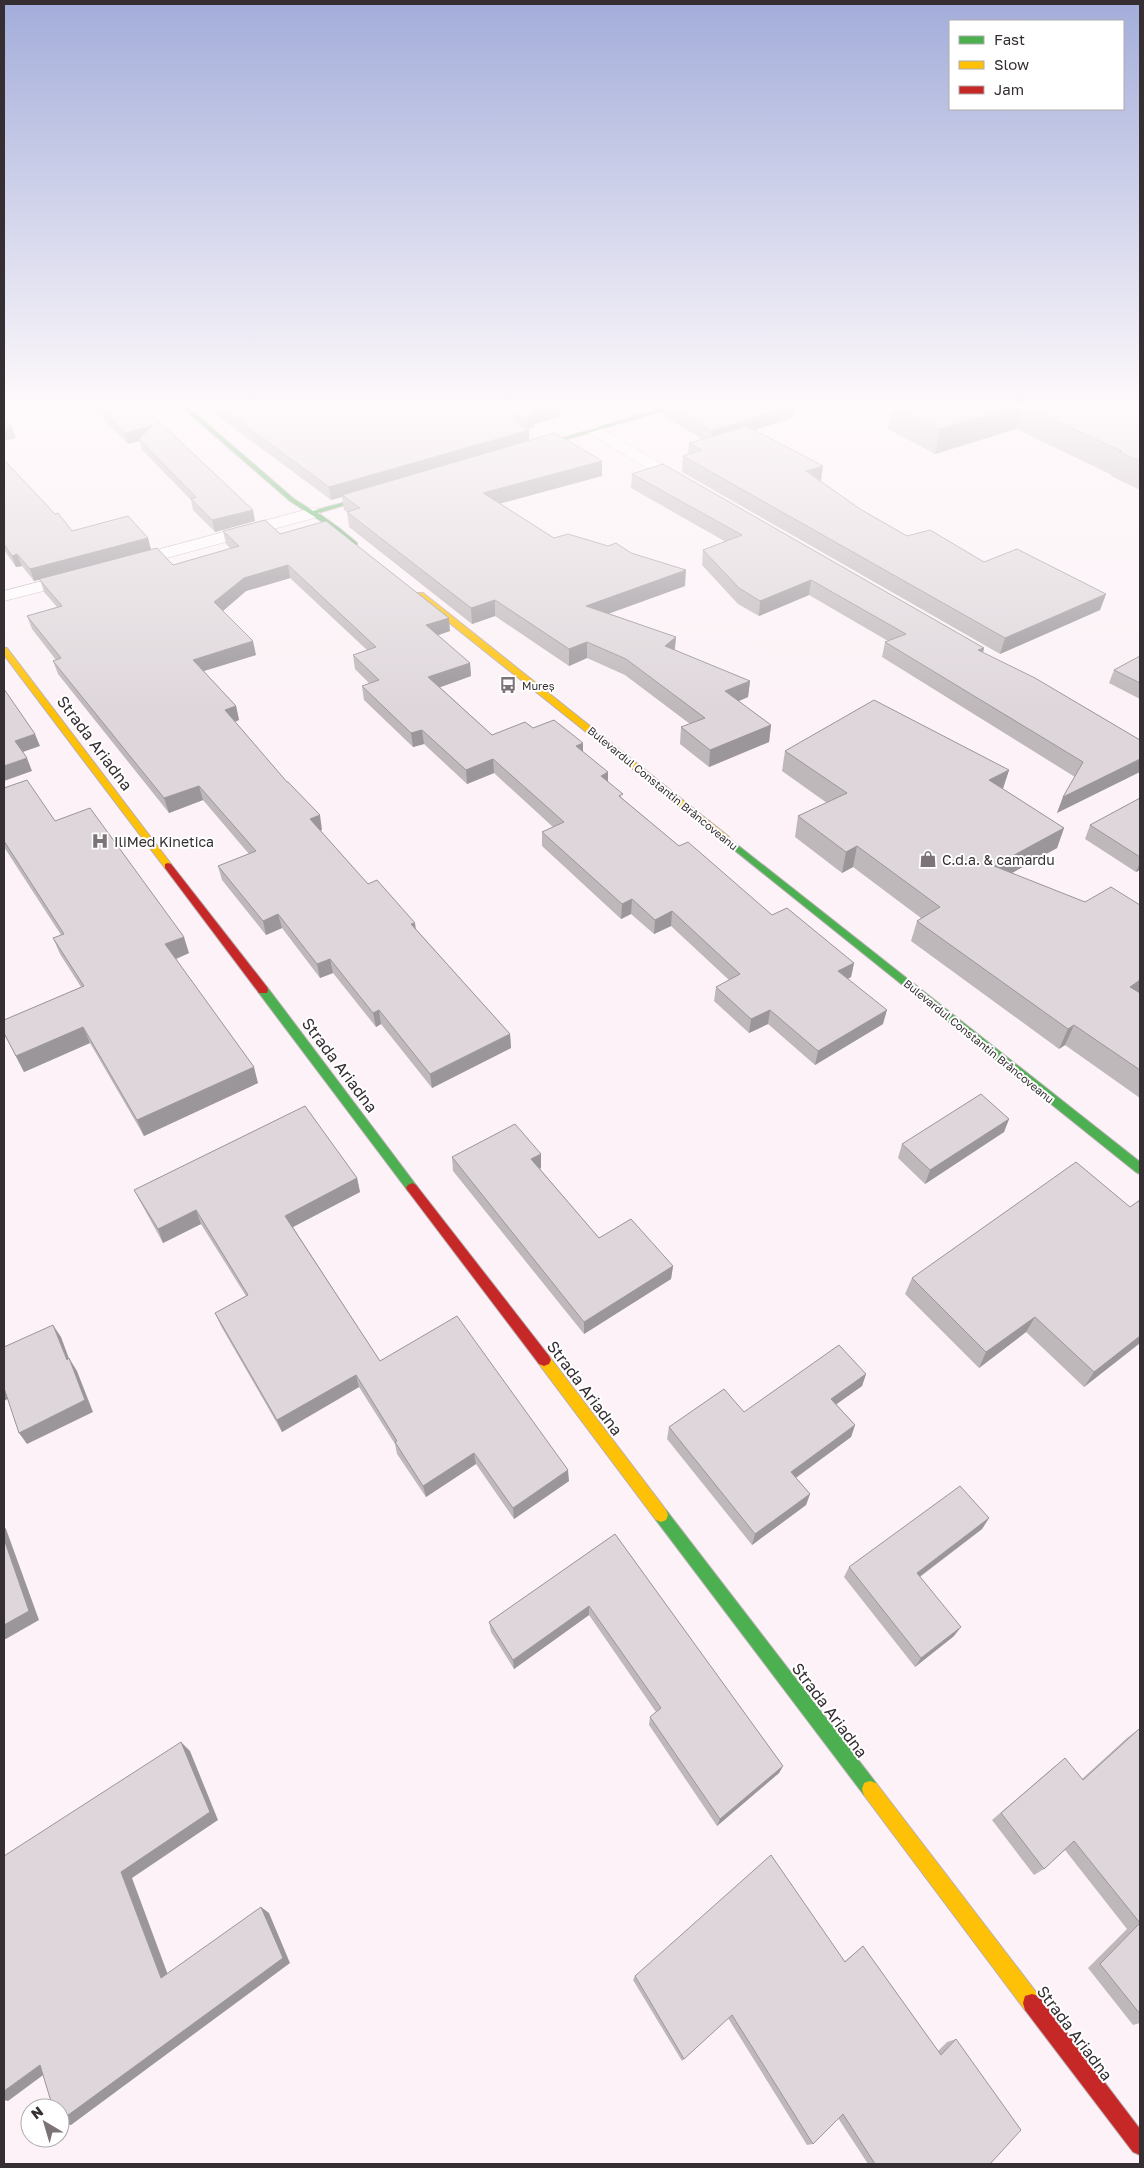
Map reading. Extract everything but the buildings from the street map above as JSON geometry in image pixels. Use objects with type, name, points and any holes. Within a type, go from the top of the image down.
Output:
[{"type":"street","points":[[306,509],[337,529],[367,553]]},
{"type":"street","points":[[4,596],[325,509]]},
{"type":"street","name":"Bulevardul Constantin Brâncoveanu","points":[[412,589],[1140,1169]]},
{"type":"street","name":"Strada Ariadna","points":[[4,650],[1140,2145]]},
{"type":"traffic: fast","points":[[306,509],[337,529],[355,544]]},
{"type":"traffic: fast","points":[[312,513],[325,509]]},
{"type":"traffic: fast","points":[[726,839],[1140,1169]]},
{"type":"traffic: fast","points":[[263,990],[412,1188]]},
{"type":"traffic: fast","points":[[661,1515],[870,1789]]},
{"type":"traffic: slow","points":[[420,595],[726,839]]},
{"type":"traffic: slow","points":[[4,650],[168,866]]},
{"type":"traffic: slow","points":[[544,1360],[661,1515]]},
{"type":"traffic: slow","points":[[870,1789],[1032,2003]]},
{"type":"traffic: jam","points":[[168,866],[263,990]]},
{"type":"traffic: jam","points":[[412,1188],[544,1360]]},
{"type":"traffic: jam","points":[[1032,2003],[1140,2145]]},
{"type":"place","name":"Mureș","points":[[508,685]]},
{"type":"place","name":"IliMed Kinetica","points":[[100,841]]},
{"type":"place","name":"C.d.a. & camardu","points":[[928,859]]}]
